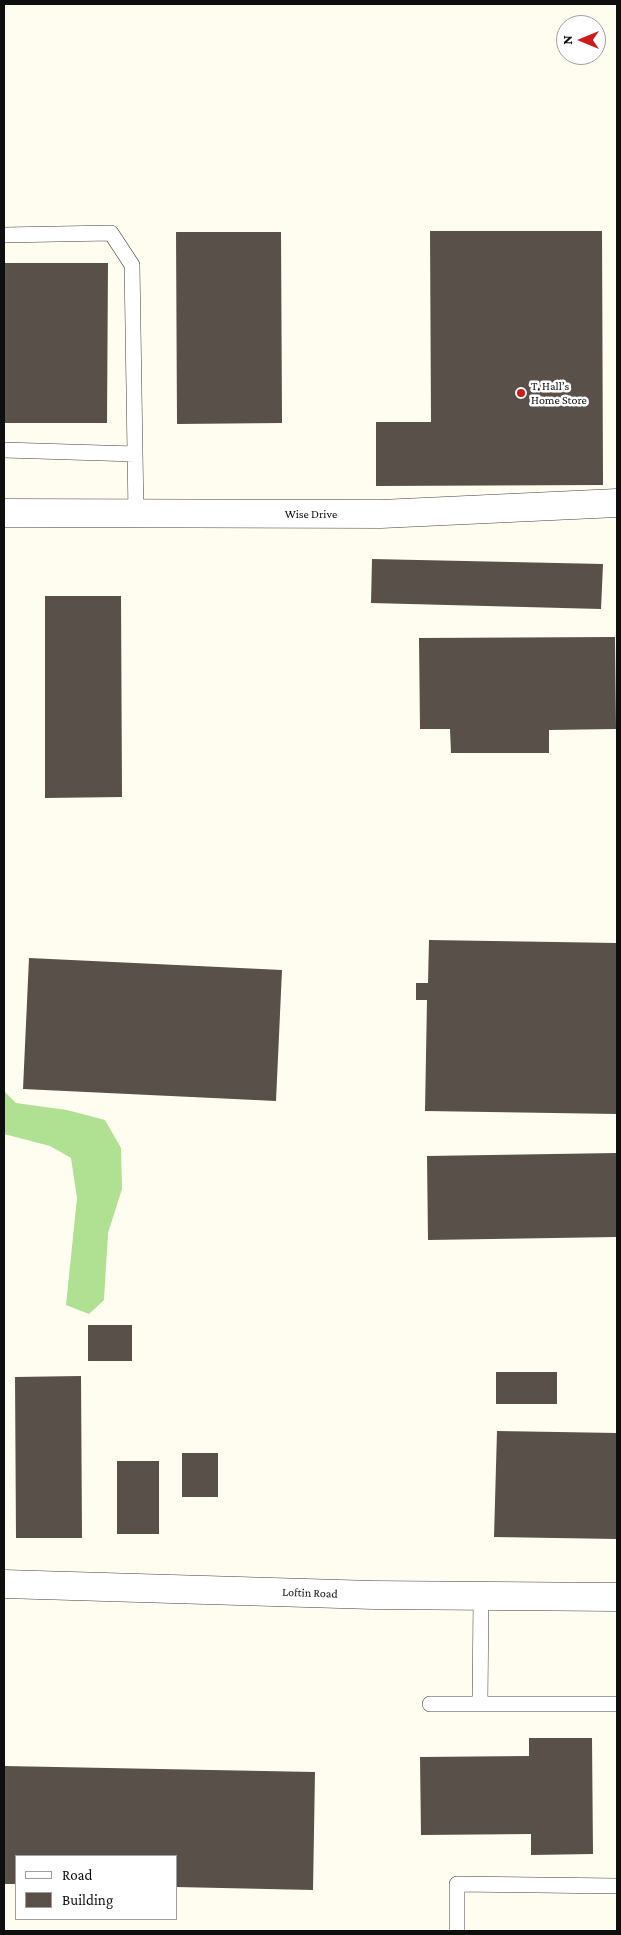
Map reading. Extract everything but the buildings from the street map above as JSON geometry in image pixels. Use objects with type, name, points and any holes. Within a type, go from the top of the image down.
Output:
[{"type":"street","name":"Wise Drive","points":[[4,513],[381,514],[617,503]]},
{"type":"street","name":"Loftin Road","points":[[4,1584],[363,1595],[617,1597]]},
{"type":"lane","points":[[4,235],[111,233],[132,265],[136,514]]},
{"type":"lane","points":[[4,450],[135,454]]},
{"type":"lane","points":[[480,1704],[481,1596]]},
{"type":"lane","points":[[430,1704],[617,1704]]},
{"type":"lane","points":[[458,1931],[458,1884],[617,1886]]},
{"type":"green space","points":[[4,1091],[16,1103],[67,1110],[105,1120],[121,1148],[122,1189],[108,1233],[104,1300],[89,1314],[66,1305],[77,1198],[71,1158],[50,1146],[4,1134]]},
{"type":"place","name":"T. Hall’s Home Store","points":[[521,393]]}]
